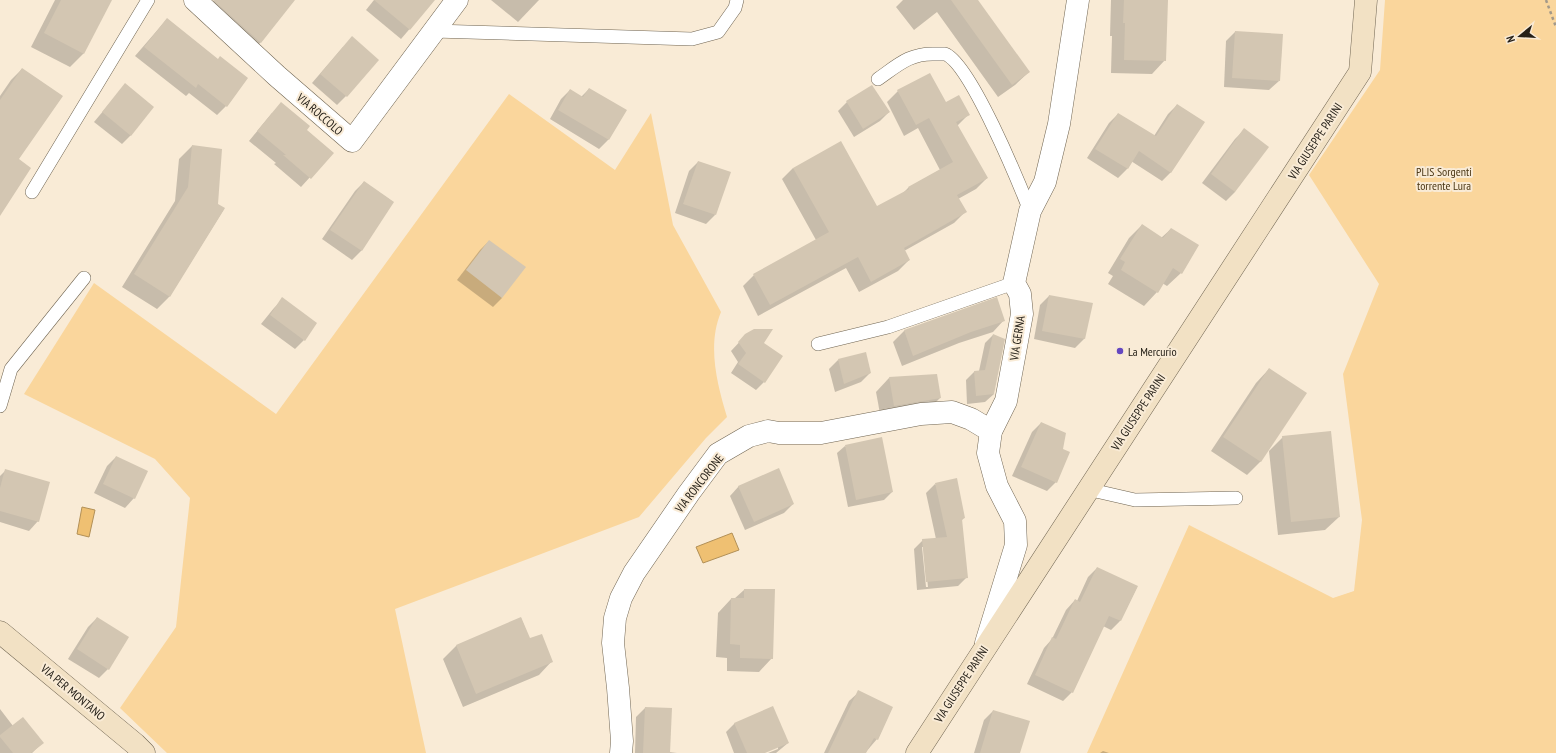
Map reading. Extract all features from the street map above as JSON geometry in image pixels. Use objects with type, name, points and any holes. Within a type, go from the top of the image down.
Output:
[{"type":"street","name":"VIA ROCCOLO","points":[[194,0],[277,76],[352,141],[457,0]]},
{"type":"street","points":[[1014,283],[1030,211],[1045,182],[1059,124],[1078,0]]},
{"type":"street","name":"VIA GIUSEPPE PARINI","points":[[916,753],[1360,72],[1366,0]]},
{"type":"street","name":"VIA GERNA","points":[[984,648],[1016,545],[1015,521],[997,486],[988,453],[991,431],[1006,401],[1022,314],[1020,294],[1014,283]]},
{"type":"street","name":"VIA RONCORONE","points":[[621,753],[622,741],[619,696],[613,643],[615,618],[621,598],[634,573],[689,493],[718,454],[749,436],[768,431],[779,433],[821,433],[921,414],[952,412],[971,419],[991,431]]},
{"type":"street","name":"VIA PER MONTANO","points":[[0,632],[144,753]]},
{"type":"lane","points":[[32,192],[148,0]]},
{"type":"lane","points":[[434,31],[692,39],[718,32],[735,8],[737,0]]},
{"type":"lane","points":[[878,79],[907,58],[926,54],[945,54],[960,67],[979,99],[1020,184],[1030,211]]},
{"type":"lane","points":[[0,406],[11,369],[84,278]]},
{"type":"lane","points":[[818,344],[888,327],[1014,283]]},
{"type":"lane","points":[[1088,489],[1135,500],[1236,498]]},
{"type":"path","points":[[1546,0],[1556,27]]},
{"type":"green space","name":"PLIS Sorgenti torrente Lura","points":[[1385,0],[1556,0],[1556,753],[1087,753],[1189,525],[1333,598],[1354,591],[1362,520],[1343,374],[1379,284],[1309,175],[1380,70]]},
{"type":"green space","points":[[509,94],[615,170],[651,113],[673,225],[721,312],[717,325],[714,351],[717,378],[727,417],[706,438],[639,517],[395,609],[426,753],[167,753],[120,708],[176,627],[190,498],[155,459],[24,394],[94,283],[276,414]]},
{"type":"shaded area","points":[[82,507],[95,510],[89,537],[77,534]]},
{"type":"shaded area","points":[[732,533],[739,550],[703,563],[696,547]]},
{"type":"building","points":[[61,0],[112,0],[84,54],[44,33]]},
{"type":"building","points":[[213,0],[295,0],[261,43]]},
{"type":"building","points":[[374,0],[435,0],[410,30]]},
{"type":"building","points":[[951,0],[978,0],[1030,72],[1012,85]]},
{"type":"building","points":[[1124,0],[1168,0],[1166,61],[1124,60]]},
{"type":"building","points":[[167,18],[218,59],[220,56],[248,78],[227,107],[198,84],[196,88],[144,47]]},
{"type":"building","points":[[1235,31],[1283,34],[1280,81],[1232,78]]},
{"type":"building","points":[[352,36],[379,60],[347,97],[320,74]]},
{"type":"building","points":[[22,68],[63,96],[19,159],[31,168],[0,216],[0,100]]},
{"type":"building","points":[[930,73],[946,102],[959,95],[970,115],[956,122],[988,178],[957,195],[967,212],[904,248],[910,260],[871,282],[858,257],[770,305],[753,274],[829,232],[793,168],[841,141],[877,206],[909,189],[908,187],[953,162],[929,118],[916,125],[897,90]]},
{"type":"building","points":[[125,83],[154,107],[131,136],[102,112]]},
{"type":"building","points":[[872,85],[890,112],[863,129],[846,101]]},
{"type":"building","points":[[589,88],[627,110],[609,140],[558,110],[570,89],[583,97]]},
{"type":"building","points":[[281,102],[310,126],[307,130],[334,153],[311,179],[283,155],[286,155],[257,131]]},
{"type":"building","points":[[1177,104],[1205,122],[1171,173],[1139,151],[1128,169],[1095,149],[1118,113],[1156,136]]},
{"type":"building","points":[[1244,128],[1269,147],[1235,192],[1211,174]]},
{"type":"building","points":[[192,145],[222,149],[218,204],[225,208],[170,297],[134,274],[188,187]]},
{"type":"building","points":[[698,161],[731,172],[716,215],[683,204]]},
{"type":"building","points":[[364,181],[394,202],[362,251],[330,230]]},
{"type":"building","points":[[1142,224],[1163,238],[1171,228],[1199,245],[1182,274],[1173,268],[1158,293],[1121,270],[1125,262],[1120,259]]},
{"type":"building","points":[[489,240],[526,267],[502,298],[466,270]]},
{"type":"building","points":[[1049,295],[1093,303],[1085,339],[1042,331]]},
{"type":"building","points":[[282,297],[317,323],[305,341],[270,315]]},
{"type":"building","points":[[997,297],[1005,321],[971,332],[913,356],[904,330]]},
{"type":"building","points":[[754,329],[773,329],[764,343],[783,356],[765,383],[738,364],[746,353],[738,342],[745,334]]},
{"type":"building","points":[[993,334],[1005,339],[994,394],[976,396],[974,371],[985,370]]},
{"type":"building","points":[[866,352],[871,373],[844,384],[838,359]]},
{"type":"building","points":[[1269,368],[1307,393],[1261,462],[1223,437]]},
{"type":"building","points":[[937,374],[941,398],[894,406],[889,377]]},
{"type":"building","points":[[1041,422],[1066,433],[1063,449],[1070,452],[1057,483],[1021,467]]},
{"type":"building","points":[[1331,431],[1340,517],[1291,522],[1282,436]]},
{"type":"building","points":[[882,437],[893,492],[856,500],[845,445]]},
{"type":"building","points":[[116,456],[148,471],[135,499],[103,484]]},
{"type":"building","points":[[779,468],[794,504],[754,522],[738,486]]},
{"type":"building","points":[[5,469],[50,482],[39,522],[0,511],[0,488]]},
{"type":"building","points":[[957,478],[965,518],[962,519],[968,578],[926,582],[922,539],[947,537],[935,483]]},
{"type":"building","points":[[1097,567],[1138,586],[1121,621],[1109,616],[1073,693],[1035,675],[1052,637],[1056,639],[1075,599],[1080,602]]},
{"type":"building","points":[[744,589],[775,589],[773,659],[740,658],[740,645],[730,644],[731,598],[744,598]]},
{"type":"building","points":[[97,617],[129,637],[109,670],[77,649]]},
{"type":"building","points":[[521,617],[530,638],[542,634],[553,662],[476,694],[456,645]]},
{"type":"building","points":[[858,690],[893,707],[878,740],[874,738],[866,753],[828,753]]},
{"type":"building","points":[[773,706],[789,743],[765,753],[747,753],[734,723]]},
{"type":"building","points":[[645,707],[672,708],[670,753],[643,753]]},
{"type":"building","points":[[993,710],[1030,721],[1020,753],[980,753]]},
{"type":"building","points":[[23,717],[44,743],[31,753],[13,753],[0,735]]},
{"type":"place","name":"La Mercurio","points":[[1120,351]]}]
